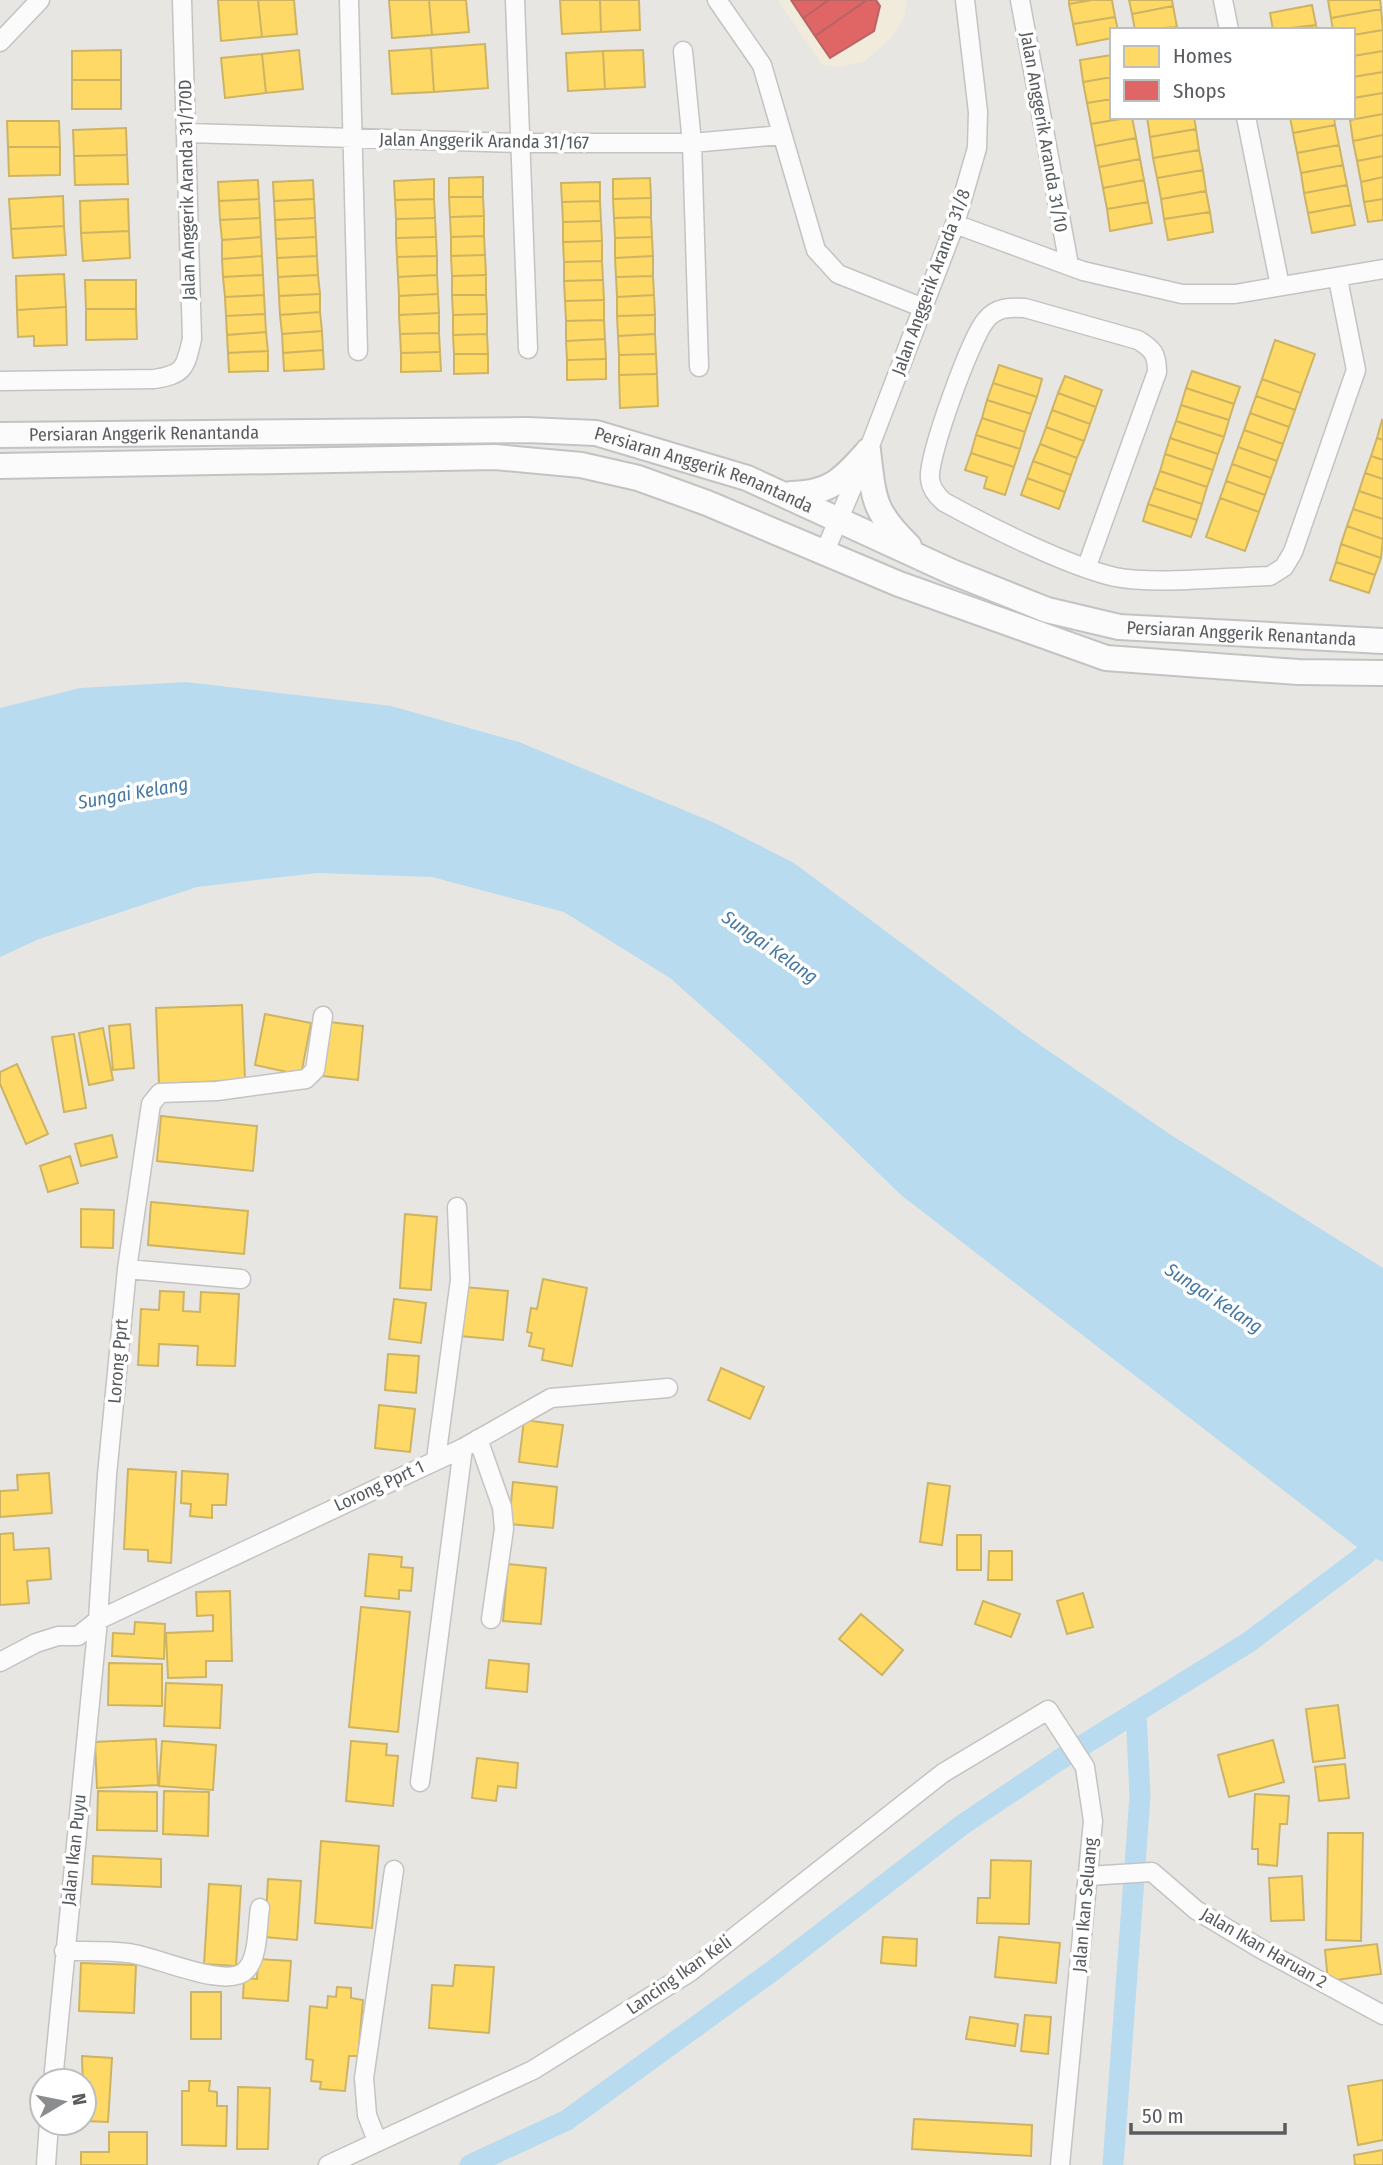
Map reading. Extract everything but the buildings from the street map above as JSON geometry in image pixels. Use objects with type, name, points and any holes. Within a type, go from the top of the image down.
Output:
[{"type":"main road","name":"Persiaran Anggerik Renantanda","points":[[0,435],[473,430],[597,433],[724,471],[787,495],[925,560],[1047,610],[1119,627],[1383,641]]},
{"type":"main road","points":[[787,495],[813,494],[833,487],[868,451]]},
{"type":"main road","points":[[868,451],[875,503],[882,519],[925,560]]},
{"type":"main road","name":"Persiaran Anggerik Renantanda","points":[[0,466],[495,457],[581,465],[638,478],[707,503],[899,584],[1106,658],[1298,672],[1383,673]]},
{"type":"street","points":[[0,42],[40,0]]},
{"type":"street","name":"Jalan Anggerik Aranda 31/170D","points":[[0,381],[154,379],[176,376],[186,364],[192,339],[182,0]]},
{"type":"street","points":[[349,0],[358,351]]},
{"type":"street","points":[[515,0],[528,349]]},
{"type":"street","points":[[717,0],[762,65],[808,233],[825,263],[838,274],[922,307]]},
{"type":"street","name":"Jalan Anggerik Aranda 31/8","points":[[825,551],[868,451],[955,224],[977,148],[978,112],[965,0]]},
{"type":"street","name":"Jalan Anggerik Aranda 31/10","points":[[1020,0],[1069,265]]},
{"type":"street","points":[[1223,0],[1229,28]]},
{"type":"street","points":[[683,51],[692,143],[699,367]]},
{"type":"street","points":[[1246,119],[1280,286]]},
{"type":"street","name":"Jalan Anggerik Aranda 31/167","points":[[187,134],[521,143],[692,143],[781,135]]},
{"type":"street","points":[[955,224],[1039,257],[1135,285],[1182,294],[1235,294],[1338,279],[1383,269]]},
{"type":"street","points":[[1087,566],[1157,372],[1157,357],[1152,348],[1138,340],[1026,308],[1008,307],[986,319],[933,452],[930,480],[935,493],[952,507],[1087,566],[1115,577],[1142,579],[1270,576],[1284,567],[1293,552],[1356,370],[1338,279]]},
{"type":"street","name":"Lorong Pprt","points":[[98,1620],[107,1475],[127,1269],[151,1104],[160,1093],[216,1091],[306,1079],[315,1070],[323,1016]]},
{"type":"street","points":[[436,1459],[460,1280],[457,1208]]},
{"type":"street","points":[[127,1269],[241,1279]]},
{"type":"street","name":"Lorong Pprt 1","points":[[0,1662],[36,1643],[58,1636],[78,1636],[98,1620],[470,1444],[551,1398],[668,1388]]},
{"type":"street","points":[[470,1444],[502,1507],[504,1529],[491,1619]]},
{"type":"street","points":[[420,1782],[470,1444]]},
{"type":"street","name":"Jalan Ikan Puyu","points":[[54,2067],[98,1620]]},
{"type":"street","name":"Jalan Ikan Seluang","points":[[1000,1736],[1048,1710],[1085,1767],[1093,1821],[1060,2165]]},
{"type":"street","name":"Lancing Ikan Keli","points":[[328,2165],[533,2070],[690,1972],[943,1773],[1000,1736]]},
{"type":"street","points":[[377,2141],[367,2115],[363,2078],[394,1870]]},
{"type":"street","name":"Jalan Ikan Haruan 2","points":[[1088,1876],[1116,1872],[1152,1872],[1196,1910],[1261,1949],[1383,2015]]},
{"type":"street","points":[[64,1951],[130,1953],[210,1975],[236,1976],[246,1970],[253,1955],[260,1908]]},
{"type":"street","points":[[46,2165],[48,2137]]},
{"type":"shaded area","points":[[778,0],[907,0],[904,17],[891,38],[865,61],[840,67],[822,65]]},
{"type":"water","name":"Sungai Kelang","points":[[186,682],[391,706],[519,742],[715,823],[794,863],[1024,1034],[1171,1135],[1383,1268],[1383,1562],[1366,1554],[901,1195],[760,1058],[670,978],[564,912],[432,877],[317,873],[197,887],[39,939],[0,957],[0,708],[80,688]]},
{"type":"waterway","points":[[470,2165],[567,2120],[771,1972],[962,1825],[1059,1760],[1249,1642],[1366,1554],[1383,1532]]},
{"type":"waterway","points":[[1113,2165],[1140,1796],[1136,1713]]}]
